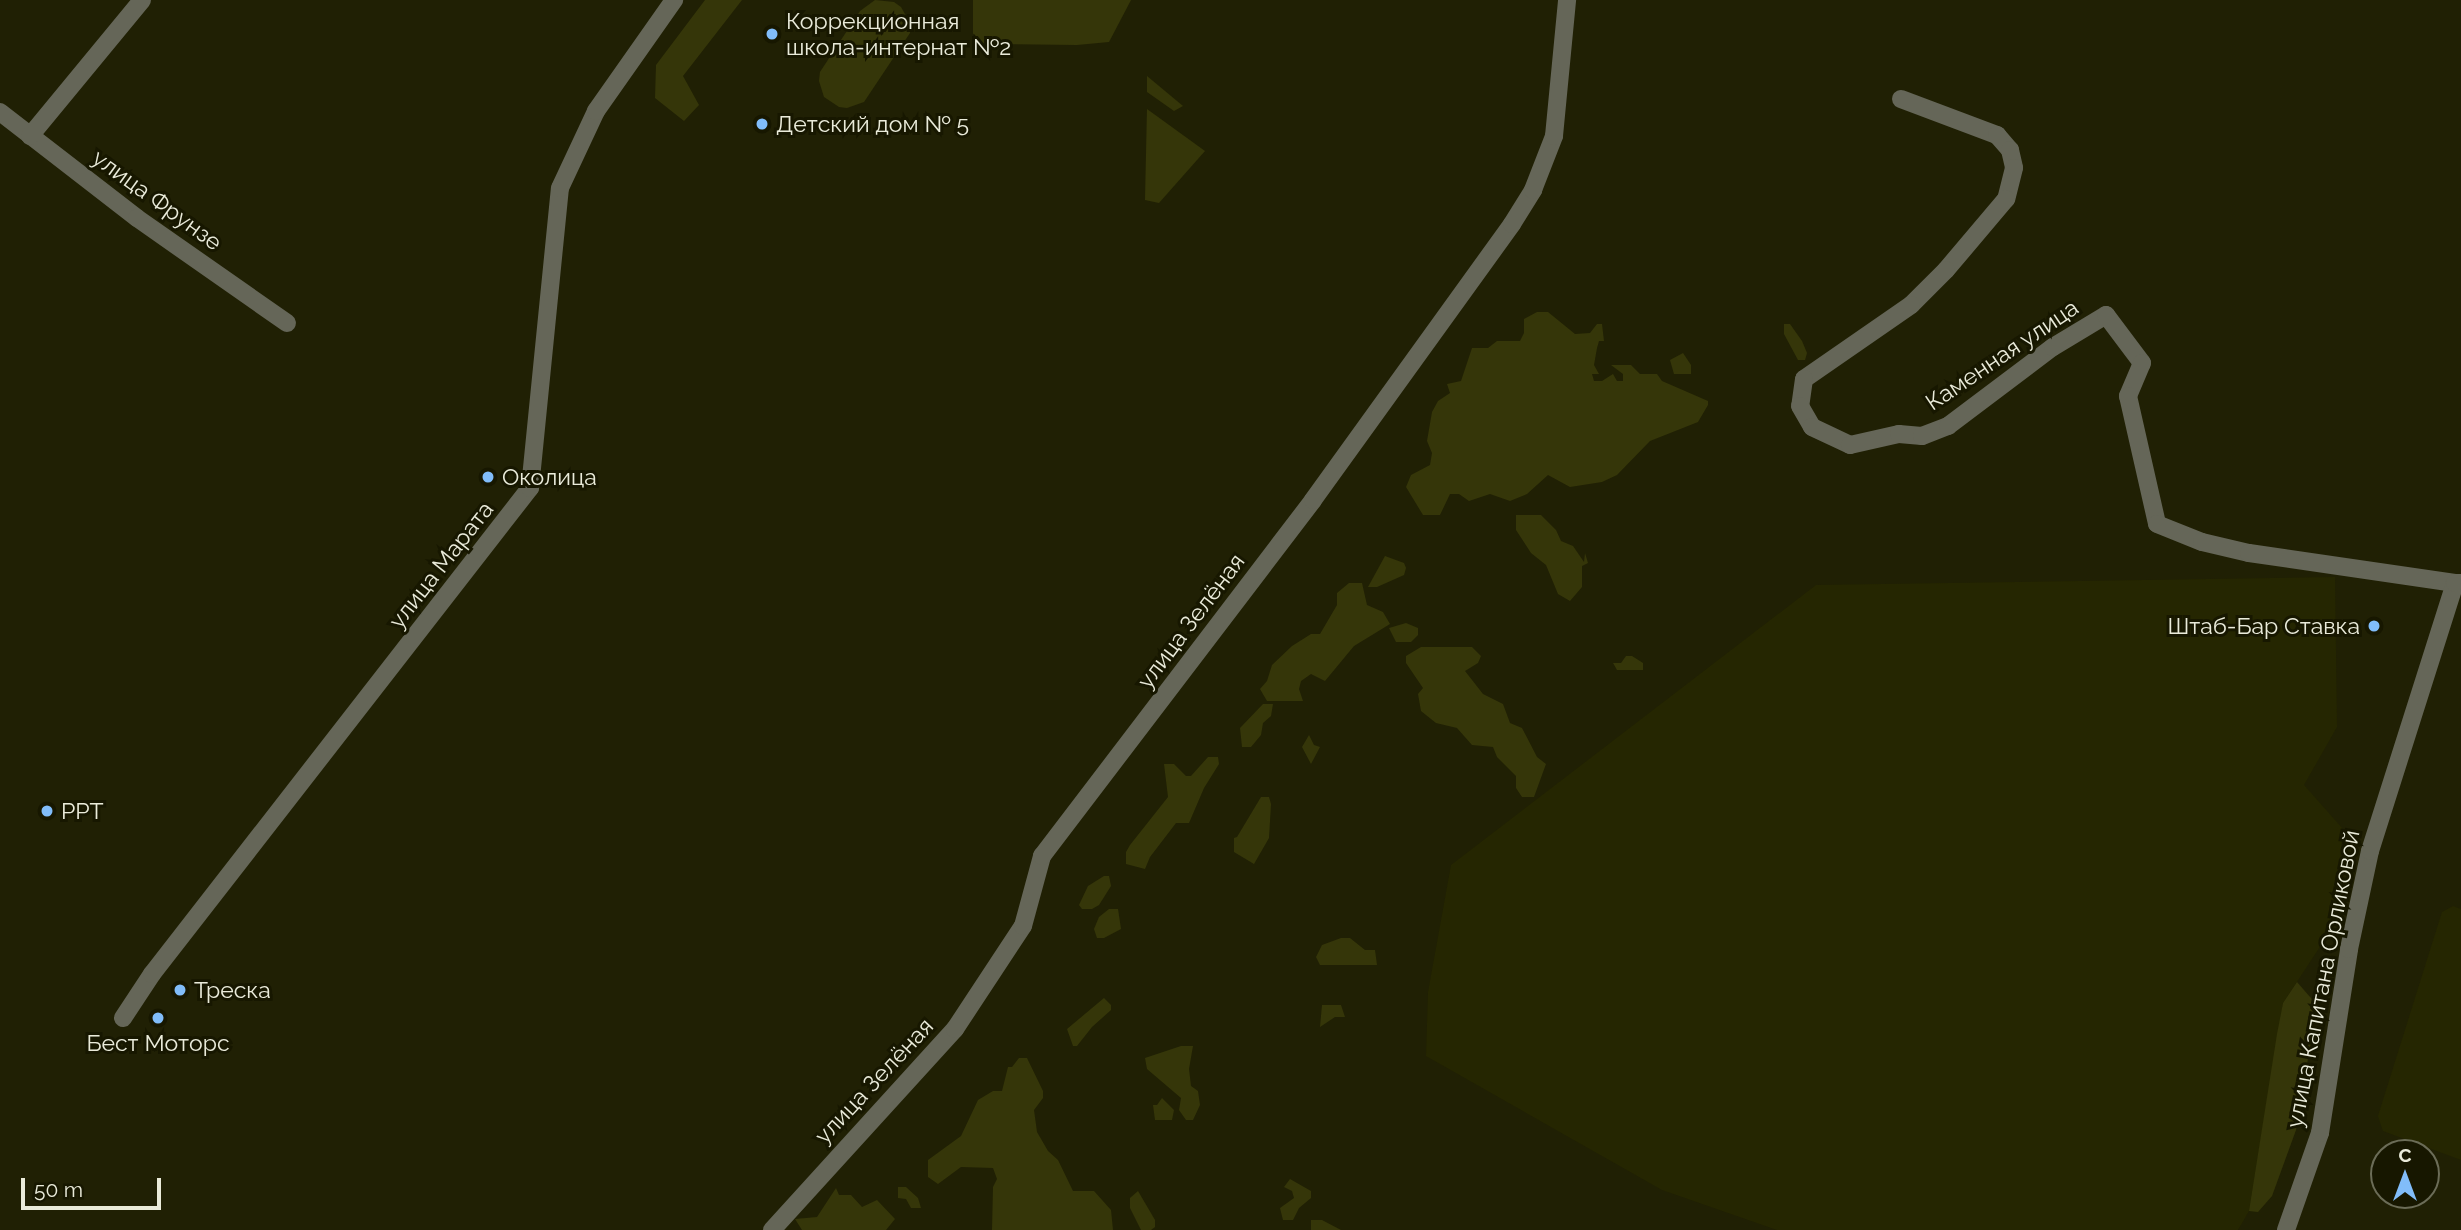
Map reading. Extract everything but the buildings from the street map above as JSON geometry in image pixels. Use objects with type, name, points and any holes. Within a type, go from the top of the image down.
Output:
[{"type":"street","points":[[30,136],[142,0]]},
{"type":"street","name":"улица Марата","points":[[122,1018],[152,974],[530,488],[559,188],[596,111],[674,0]]},
{"type":"street","name":"улица Зелёная","points":[[772,1230],[955,1029],[1023,926],[1042,856],[1313,500],[1512,224],[1533,190],[1554,136],[1567,0]]},
{"type":"street","name":"Каменная улица","points":[[1901,99],[1997,135],[2010,150],[2014,169],[2006,199],[1946,270],[1911,305],[1804,379],[1800,406],[1812,428],[1850,445],[1899,434],[1922,436],[1948,426],[2053,347],[2106,315],[2142,363],[2128,396],[2157,524],[2202,542],[2249,553],[2458,583]]},
{"type":"street","name":"улица Фрунзе","points":[[0,112],[137,218],[287,324]]},
{"type":"street","name":"улица Капитана Орликовой","points":[[2286,1230],[2320,1133],[2349,949],[2370,850],[2458,583]]},
{"type":"shaded area","points":[[705,0],[742,0],[683,76],[699,105],[684,121],[655,98],[656,65]]},
{"type":"shaded area","points":[[875,0],[894,2],[901,7],[910,23],[910,33],[864,102],[847,108],[839,107],[824,97],[819,81],[820,72],[860,11]]},
{"type":"shaded area","points":[[973,0],[1131,0],[1109,42],[1077,45],[984,44],[973,34]]},
{"type":"shaded area","points":[[1147,76],[1183,106],[1174,111],[1147,92]]},
{"type":"shaded area","points":[[1147,109],[1205,151],[1159,203],[1145,200]]},
{"type":"shaded area","points":[[1537,312],[1548,312],[1575,334],[1590,333],[1597,324],[1602,324],[1604,341],[1599,341],[1597,348],[1594,365],[1599,374],[1592,374],[1594,381],[1602,381],[1613,374],[1617,381],[1623,381],[1623,374],[1611,365],[1631,365],[1640,374],[1657,374],[1662,381],[1708,401],[1708,405],[1698,422],[1650,441],[1617,475],[1602,482],[1570,487],[1548,475],[1527,494],[1510,501],[1490,494],[1469,501],[1459,494],[1450,494],[1440,515],[1423,515],[1406,487],[1411,475],[1430,465],[1432,453],[1427,441],[1432,412],[1438,401],[1450,393],[1447,384],[1461,381],[1472,348],[1488,348],[1497,341],[1520,341],[1524,333],[1524,319]]},
{"type":"shaded area","points":[[1784,324],[1790,324],[1802,341],[1807,353],[1805,360],[1798,360],[1784,334]]},
{"type":"shaded area","points":[[1683,353],[1691,365],[1691,374],[1674,374],[1670,360]]},
{"type":"shaded area","points":[[1516,515],[1541,515],[1556,530],[1561,541],[1573,546],[1584,562],[1585,553],[1588,563],[1582,566],[1582,587],[1570,601],[1558,594],[1546,565],[1531,553],[1516,530]]},
{"type":"shaded area","points":[[1385,556],[1404,563],[1404,575],[1377,587],[1368,587]]},
{"type":"shaded area","points":[[2335,577],[2337,727],[2304,785],[2343,829],[2333,927],[2283,1003],[2249,1211],[2238,1230],[1777,1230],[1662,1190],[1426,1056],[1428,992],[1451,865],[1816,585]]},
{"type":"shaded area","points":[[1349,583],[1362,583],[1367,605],[1383,612],[1390,624],[1354,646],[1325,681],[1311,674],[1301,681],[1299,689],[1303,701],[1267,701],[1260,689],[1267,681],[1272,665],[1292,646],[1311,634],[1320,634],[1337,605],[1337,593]]},
{"type":"shaded area","points":[[1406,623],[1418,628],[1418,635],[1411,642],[1396,642],[1389,628]]},
{"type":"shaded area","points":[[1421,647],[1472,647],[1481,656],[1478,663],[1465,671],[1483,694],[1503,704],[1510,723],[1522,728],[1537,757],[1546,764],[1534,797],[1522,797],[1516,788],[1516,776],[1497,757],[1493,747],[1472,745],[1457,728],[1436,723],[1421,711],[1418,694],[1423,688],[1406,663],[1406,656]]},
{"type":"shaded area","points":[[1626,656],[1632,656],[1643,663],[1643,670],[1617,670],[1613,663],[1621,663]]},
{"type":"shaded area","points":[[1263,704],[1273,704],[1271,716],[1263,723],[1261,735],[1251,747],[1242,747],[1240,728]]},
{"type":"shaded area","points":[[1309,735],[1314,745],[1320,747],[1311,764],[1302,747]]},
{"type":"shaded area","points":[[1208,757],[1218,757],[1219,764],[1204,788],[1189,823],[1176,823],[1150,857],[1145,869],[1126,864],[1126,852],[1130,845],[1168,797],[1164,764],[1174,764],[1186,776],[1191,776]]},
{"type":"shaded area","points":[[1261,797],[1269,797],[1271,804],[1269,838],[1254,864],[1234,852],[1234,838]]},
{"type":"shaded area","points":[[1104,876],[1109,876],[1111,886],[1099,905],[1092,909],[1082,909],[1079,905],[1088,886]]},
{"type":"shaded area","points":[[2453,906],[2461,909],[2461,1160],[2440,1152],[2440,1139],[2405,1139],[2383,1131],[2378,1116],[2442,912]]},
{"type":"shaded area","points":[[1109,909],[1118,909],[1121,929],[1104,938],[1097,938],[1094,929],[1099,917]]},
{"type":"shaded area","points":[[1341,938],[1350,938],[1365,950],[1375,950],[1377,965],[1320,965],[1316,957],[1322,945]]},
{"type":"shaded area","points":[[2297,982],[2317,1005],[2296,1130],[2272,1196],[2258,1212],[2249,1211],[2283,1003]]},
{"type":"shaded area","points":[[1104,998],[1111,1005],[1111,1010],[1092,1027],[1077,1046],[1073,1046],[1067,1029]]},
{"type":"shaded area","points":[[1322,1005],[1341,1005],[1345,1017],[1335,1017],[1320,1027]]},
{"type":"shaded area","points":[[1181,1046],[1193,1046],[1189,1069],[1191,1086],[1198,1091],[1200,1105],[1193,1120],[1186,1120],[1179,1110],[1181,1098],[1147,1069],[1145,1058]]},
{"type":"shaded area","points":[[1019,1058],[1027,1058],[1043,1091],[1043,1098],[1034,1110],[1037,1132],[1048,1151],[1058,1160],[1073,1191],[1094,1191],[1111,1210],[1113,1230],[992,1230],[993,1187],[997,1179],[993,1168],[961,1167],[938,1184],[928,1177],[928,1160],[961,1136],[978,1100],[993,1091],[1002,1091],[1008,1067],[1012,1067]]},
{"type":"shaded area","points":[[1162,1098],[1174,1110],[1172,1120],[1155,1120],[1153,1105],[1157,1105]]},
{"type":"shaded area","points":[[1290,1179],[1311,1191],[1311,1198],[1299,1208],[1293,1220],[1283,1220],[1280,1208],[1294,1198],[1292,1191],[1284,1187]]},
{"type":"shaded area","points":[[898,1187],[906,1187],[918,1198],[921,1208],[911,1208],[906,1199],[898,1198]]},
{"type":"shaded area","points":[[836,1188],[839,1195],[851,1195],[862,1207],[877,1200],[895,1219],[886,1230],[802,1230],[795,1219],[817,1217]]},
{"type":"shaded area","points":[[1138,1191],[1155,1220],[1155,1227],[1151,1230],[1141,1230],[1130,1208],[1130,1198]]},
{"type":"shaded area","points":[[1311,1220],[1322,1220],[1341,1230],[1311,1230]]},
{"type":"place","name":"Коррекционная школа-интернат №2","points":[[772,34]]},
{"type":"place","name":"Детский дом № 5","points":[[762,124]]},
{"type":"place","name":"Околица","points":[[488,477]]},
{"type":"place","name":"Штаб-Бар Ставка","points":[[2374,626]]},
{"type":"place","name":"РРТ","points":[[47,811]]},
{"type":"place","name":"Треска","points":[[180,990]]},
{"type":"place","name":"Бест Моторс","points":[[158,1018]]}]
